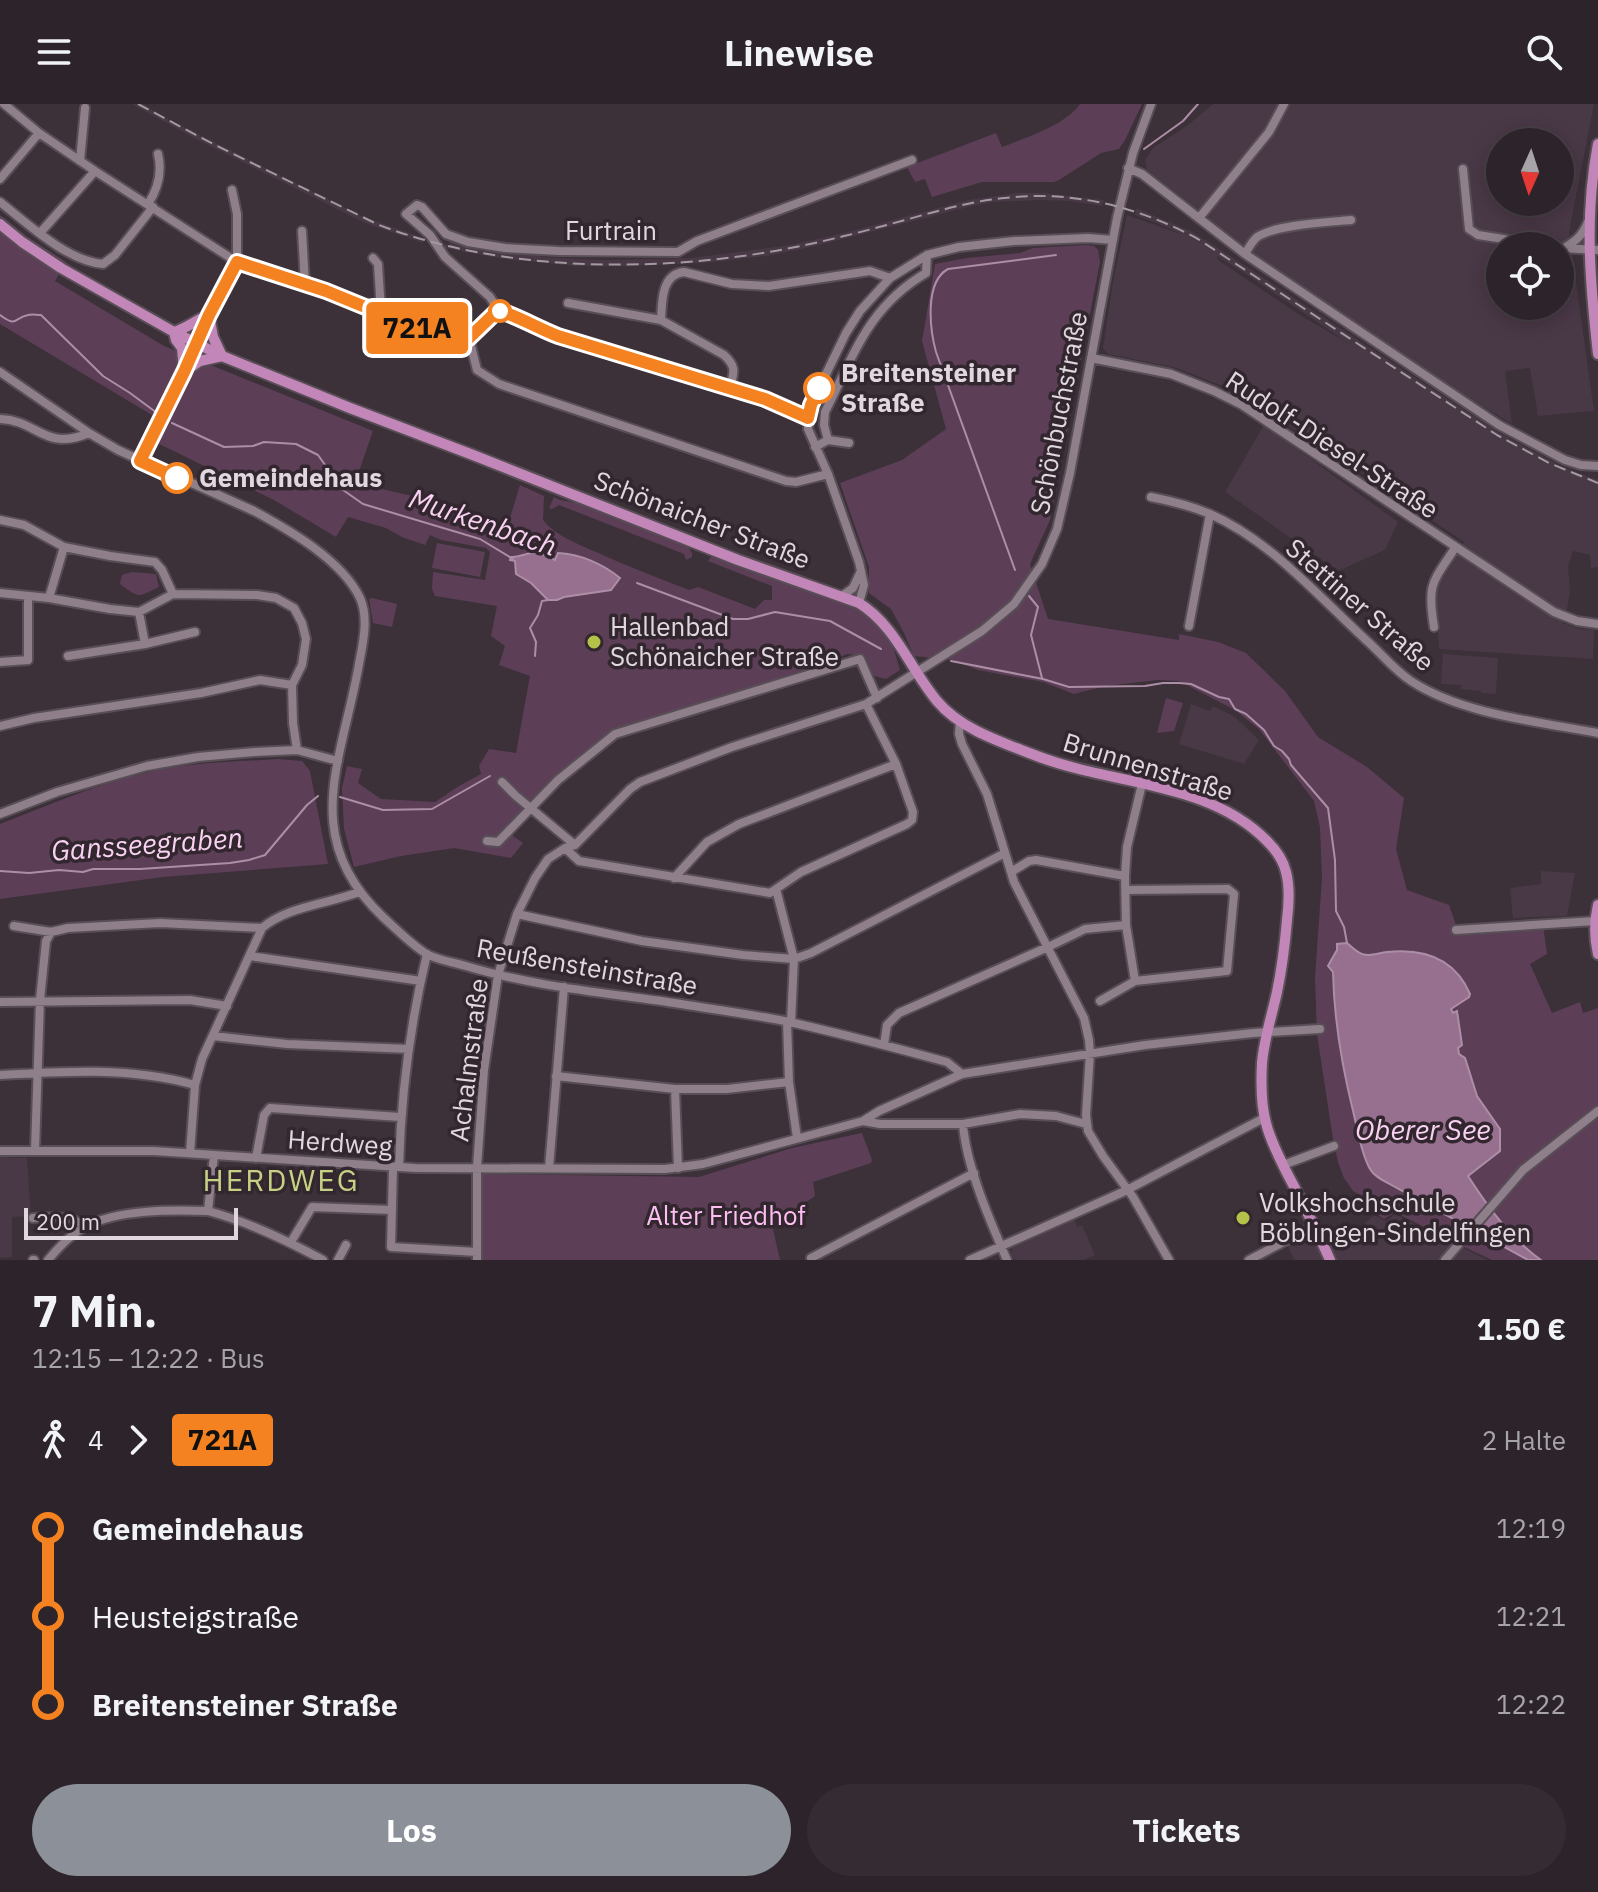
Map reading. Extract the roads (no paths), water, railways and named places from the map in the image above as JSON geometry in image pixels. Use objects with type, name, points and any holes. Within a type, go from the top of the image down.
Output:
[{"type":"main road","points":[[1598,144],[1588,222],[1593,250],[1598,354]]},
{"type":"main road","name":"Schönaicher Straße","points":[[0,224],[61,268],[222,356],[738,560],[859,603],[890,630],[939,703],[960,721]]},
{"type":"main road","points":[[209,315],[213,337],[222,356],[200,361],[184,372],[183,354],[174,332],[209,315]]},
{"type":"main road","name":"Brunnenstraße","points":[[960,721],[997,740],[1066,766],[1223,808],[1253,828],[1280,856],[1288,882],[1288,912],[1281,975],[1262,1063],[1264,1118],[1283,1165],[1330,1260]]},
{"type":"main road","points":[[1598,905],[1595,921],[1598,954]]},
{"type":"street","points":[[5,104],[39,133],[80,161],[237,262],[381,312],[429,333],[469,338]]},
{"type":"street","name":"Schönbuchstraße","points":[[917,673],[1005,614],[1042,564],[1057,529],[1128,168],[1151,104]]},
{"type":"street","points":[[1199,218],[1269,132],[1284,104]]},
{"type":"street","points":[[80,161],[85,108]]},
{"type":"street","points":[[0,179],[39,133]]},
{"type":"street","points":[[0,202],[77,257],[103,264],[115,255],[150,205],[158,182],[158,154]]},
{"type":"street","name":"Furtrain","points":[[498,310],[490,297],[445,257],[430,235],[406,214],[417,205],[446,234],[468,242],[505,248],[678,252],[697,241],[912,160]]},
{"type":"street","points":[[1128,168],[1142,174],[1245,254],[1506,430],[1565,460],[1598,466]]},
{"type":"street","points":[[1463,169],[1469,229],[1486,236]]},
{"type":"street","points":[[40,233],[95,171]]},
{"type":"street","points":[[140,461],[237,262],[237,214],[232,190]]},
{"type":"street","points":[[1245,254],[1258,236],[1266,233],[1299,225],[1351,220]]},
{"type":"street","points":[[1588,222],[1598,238]]},
{"type":"street","points":[[1574,241],[1584,233],[1588,222]]},
{"type":"street","points":[[302,231],[305,284]]},
{"type":"street","points":[[859,603],[864,585],[861,571],[828,474],[808,429],[808,418],[811,405],[860,311],[890,278],[927,255],[959,247],[1014,241],[1113,240]]},
{"type":"street","points":[[828,440],[825,412],[872,319],[908,283],[926,273],[927,255]]},
{"type":"street","points":[[373,258],[378,264],[381,312]]},
{"type":"street","points":[[661,320],[663,294],[671,276],[676,273],[684,272],[732,284],[769,286],[870,271],[890,278]]},
{"type":"street","points":[[568,303],[661,320],[724,355],[734,370],[730,388]]},
{"type":"street","points":[[469,338],[498,310],[558,336],[765,399],[808,418]]},
{"type":"street","points":[[469,338],[477,370],[499,384],[786,481],[796,482],[828,474]]},
{"type":"street","name":"Rudolf-Diesel-Straße","points":[[1091,358],[1171,374],[1242,405],[1554,612],[1577,621],[1598,624]]},
{"type":"street","name":"Reußensteinstraße","points":[[0,372],[89,433],[140,461],[273,521],[328,560],[352,585],[364,610],[364,627],[357,674],[332,786],[332,829],[347,873],[359,892],[427,954],[498,975],[789,1022],[947,1062],[962,1074]]},
{"type":"street","points":[[0,419],[60,440],[75,439],[89,433]]},
{"type":"street","points":[[815,447],[828,440],[849,443]]},
{"type":"street","name":"Stettiner Straße","points":[[1151,497],[1189,505],[1237,529],[1285,564],[1409,680],[1433,694],[1473,708],[1598,733]]},
{"type":"street","points":[[1189,626],[1210,514]]},
{"type":"street","points":[[0,520],[24,525],[64,547],[155,562],[173,594]]},
{"type":"street","points":[[49,598],[64,547]]},
{"type":"street","name":"Rudolf-Diesel-Straße","points":[[1434,627],[1433,581],[1455,548]]},
{"type":"street","points":[[842,596],[853,588],[861,571]]},
{"type":"street","points":[[0,593],[139,612],[173,594],[276,598],[294,608],[306,639],[302,665],[292,685],[297,750]]},
{"type":"street","points":[[0,662],[28,660],[28,597]]},
{"type":"street","points":[[139,612],[145,644]]},
{"type":"street","points":[[68,656],[145,644],[195,632]]},
{"type":"street","points":[[487,841],[498,842],[558,780],[615,734],[860,659],[877,698]]},
{"type":"street","name":"Achalmstraße","points":[[477,1256],[477,1167],[484,1070],[498,975],[517,914],[548,859],[575,845],[640,782],[732,747],[866,704],[917,673]]},
{"type":"street","points":[[0,726],[201,693],[260,680],[292,685]]},
{"type":"street","points":[[565,848],[579,861],[770,893],[801,872],[912,820],[913,812],[896,764],[866,704]]},
{"type":"street","points":[[960,721],[962,744],[987,794],[1011,872],[1084,1018],[1090,1053],[1086,1124],[1092,1140],[1128,1189],[1169,1260]]},
{"type":"street","points":[[0,814],[57,792],[147,766],[198,757],[297,750],[338,761]]},
{"type":"street","points":[[674,878],[707,842],[739,824],[896,764]]},
{"type":"street","points":[[502,782],[575,845]]},
{"type":"street","points":[[1135,981],[1126,925],[1125,876],[1127,847],[1142,784]]},
{"type":"street","points":[[517,914],[642,941],[794,959],[1005,853]]},
{"type":"street","points":[[1011,872],[1036,860],[1125,876]]},
{"type":"street","points":[[776,889],[794,959],[789,1022],[789,1082],[797,1138]]},
{"type":"street","points":[[1100,1001],[1135,981],[1227,971],[1234,894],[1228,889],[1126,890]]},
{"type":"street","points":[[190,1153],[195,1085],[202,1059],[262,928],[273,919],[359,892]]},
{"type":"street","points":[[1456,930],[1595,921]]},
{"type":"street","points":[[14,926],[51,932],[68,928],[160,923],[262,928]]},
{"type":"street","points":[[884,1045],[887,1025],[899,1013],[1085,929],[1126,925]]},
{"type":"street","points":[[35,1151],[40,1000],[46,941],[51,932]]},
{"type":"street","points":[[427,954],[400,1117],[391,1210],[391,1247],[477,1256]]},
{"type":"street","points":[[250,956],[421,981]]},
{"type":"street","points":[[549,1168],[564,987]]},
{"type":"street","points":[[0,1002],[190,1000],[227,1006]]},
{"type":"street","points":[[863,1121],[962,1074],[1200,1038],[1320,1029]]},
{"type":"street","points":[[213,1036],[287,1044],[409,1049]]},
{"type":"street","points":[[1061,1057],[1079,1061],[1087,1076]]},
{"type":"street","points":[[0,1075],[114,1072],[195,1085]]},
{"type":"street","points":[[556,1076],[675,1089],[727,1089],[789,1082]]},
{"type":"street","points":[[675,1089],[678,1168]]},
{"type":"street","points":[[256,1158],[264,1115],[270,1108],[400,1117]]},
{"type":"street","points":[[1445,1260],[1523,1170],[1598,1111]]},
{"type":"street","name":"Herdweg","points":[[0,1151],[122,1150],[396,1167],[678,1168],[863,1121],[880,1124],[963,1124],[1020,1114],[1056,1116],[1086,1124]]},
{"type":"street","points":[[970,1260],[1128,1189],[1264,1118]]},
{"type":"street","points":[[963,1124],[974,1173],[1007,1260]]},
{"type":"street","points":[[1283,1165],[1334,1146]]},
{"type":"street","points":[[208,1211],[214,1155]]},
{"type":"street","points":[[809,1259],[974,1173]]},
{"type":"street","points":[[291,1242],[312,1207],[391,1210]]},
{"type":"street","points":[[48,1260],[86,1227],[104,1220],[136,1213],[190,1210],[208,1211],[252,1225],[323,1260]]},
{"type":"street","points":[[33,1218],[65,1218],[86,1227]]},
{"type":"street","points":[[1249,1260],[1314,1226]]},
{"type":"street","points":[[338,1260],[346,1245]]},
{"type":"water","points":[[536,550],[540,555],[545,554],[555,560],[558,553],[583,558],[620,578],[611,590],[548,600],[531,583],[516,574],[515,561],[510,560],[511,557],[535,553]]},
{"type":"water","name":"Oberer See","points":[[1347,943],[1365,955],[1401,951],[1426,954],[1447,964],[1464,982],[1469,997],[1451,1009],[1453,1013],[1457,1011],[1462,1045],[1458,1048],[1459,1054],[1465,1058],[1477,1096],[1500,1129],[1500,1151],[1468,1176],[1501,1222],[1541,1260],[1528,1260],[1381,1180],[1370,1169],[1360,1142],[1346,1079],[1337,1026],[1333,972],[1328,966],[1337,944]]},
{"type":"waterway","points":[[1144,149],[1183,121],[1198,104]]},
{"type":"waterway","points":[[1015,570],[936,352],[931,319],[932,295],[940,275],[948,269],[1056,255]]},
{"type":"waterway","name":"Murkenbach","points":[[0,315],[13,322],[28,315],[41,315],[103,376],[157,413]]},
{"type":"waterway","name":"Murkenbach","points":[[172,423],[224,447],[253,446],[264,442],[296,444],[318,455],[343,490],[363,504],[480,539],[513,559]]},
{"type":"waterway","name":"Murkenbach","points":[[637,583],[733,619],[748,619],[775,612],[830,621],[881,649]]},
{"type":"waterway","points":[[1029,596],[1038,607],[1031,635],[1042,678]]},
{"type":"waterway","name":"Gansseegraben","points":[[535,656],[536,642],[530,628],[542,601],[548,600]]},
{"type":"waterway","name":"Murkenbach","points":[[951,661],[1069,687],[1179,683],[1191,684],[1229,699],[1235,709],[1246,714],[1264,730],[1274,746],[1289,759],[1328,808],[1335,860],[1336,911],[1347,943]]},
{"type":"waterway","name":"Gansseegraben","points":[[340,797],[383,810],[432,809],[490,776]]},
{"type":"waterway","name":"Gansseegraben","points":[[0,871],[83,872],[249,860],[265,855],[318,796]]},
{"type":"railway","points":[[138,104],[379,225],[474,252],[524,259],[626,265],[726,258],[808,244],[992,199],[1056,197],[1129,210],[1198,239],[1497,435],[1549,463],[1598,483]]},
{"type":"place","name":"Breitensteiner Straße","points":[[819,388]]},
{"type":"place","name":"Gemeindehaus","points":[[177,478]]},
{"type":"place","name":"Hallenbad Schönaicher Straße","points":[[594,642]]},
{"type":"place","name":"Volkshochschule Böblingen-Sindelfingen","points":[[1243,1218]]},
{"type":"district","name":"HERDWEG","points":[[281,1181]]},
{"type":"park label","name":"Alter Friedhof","points":[[726,1216]]}]
